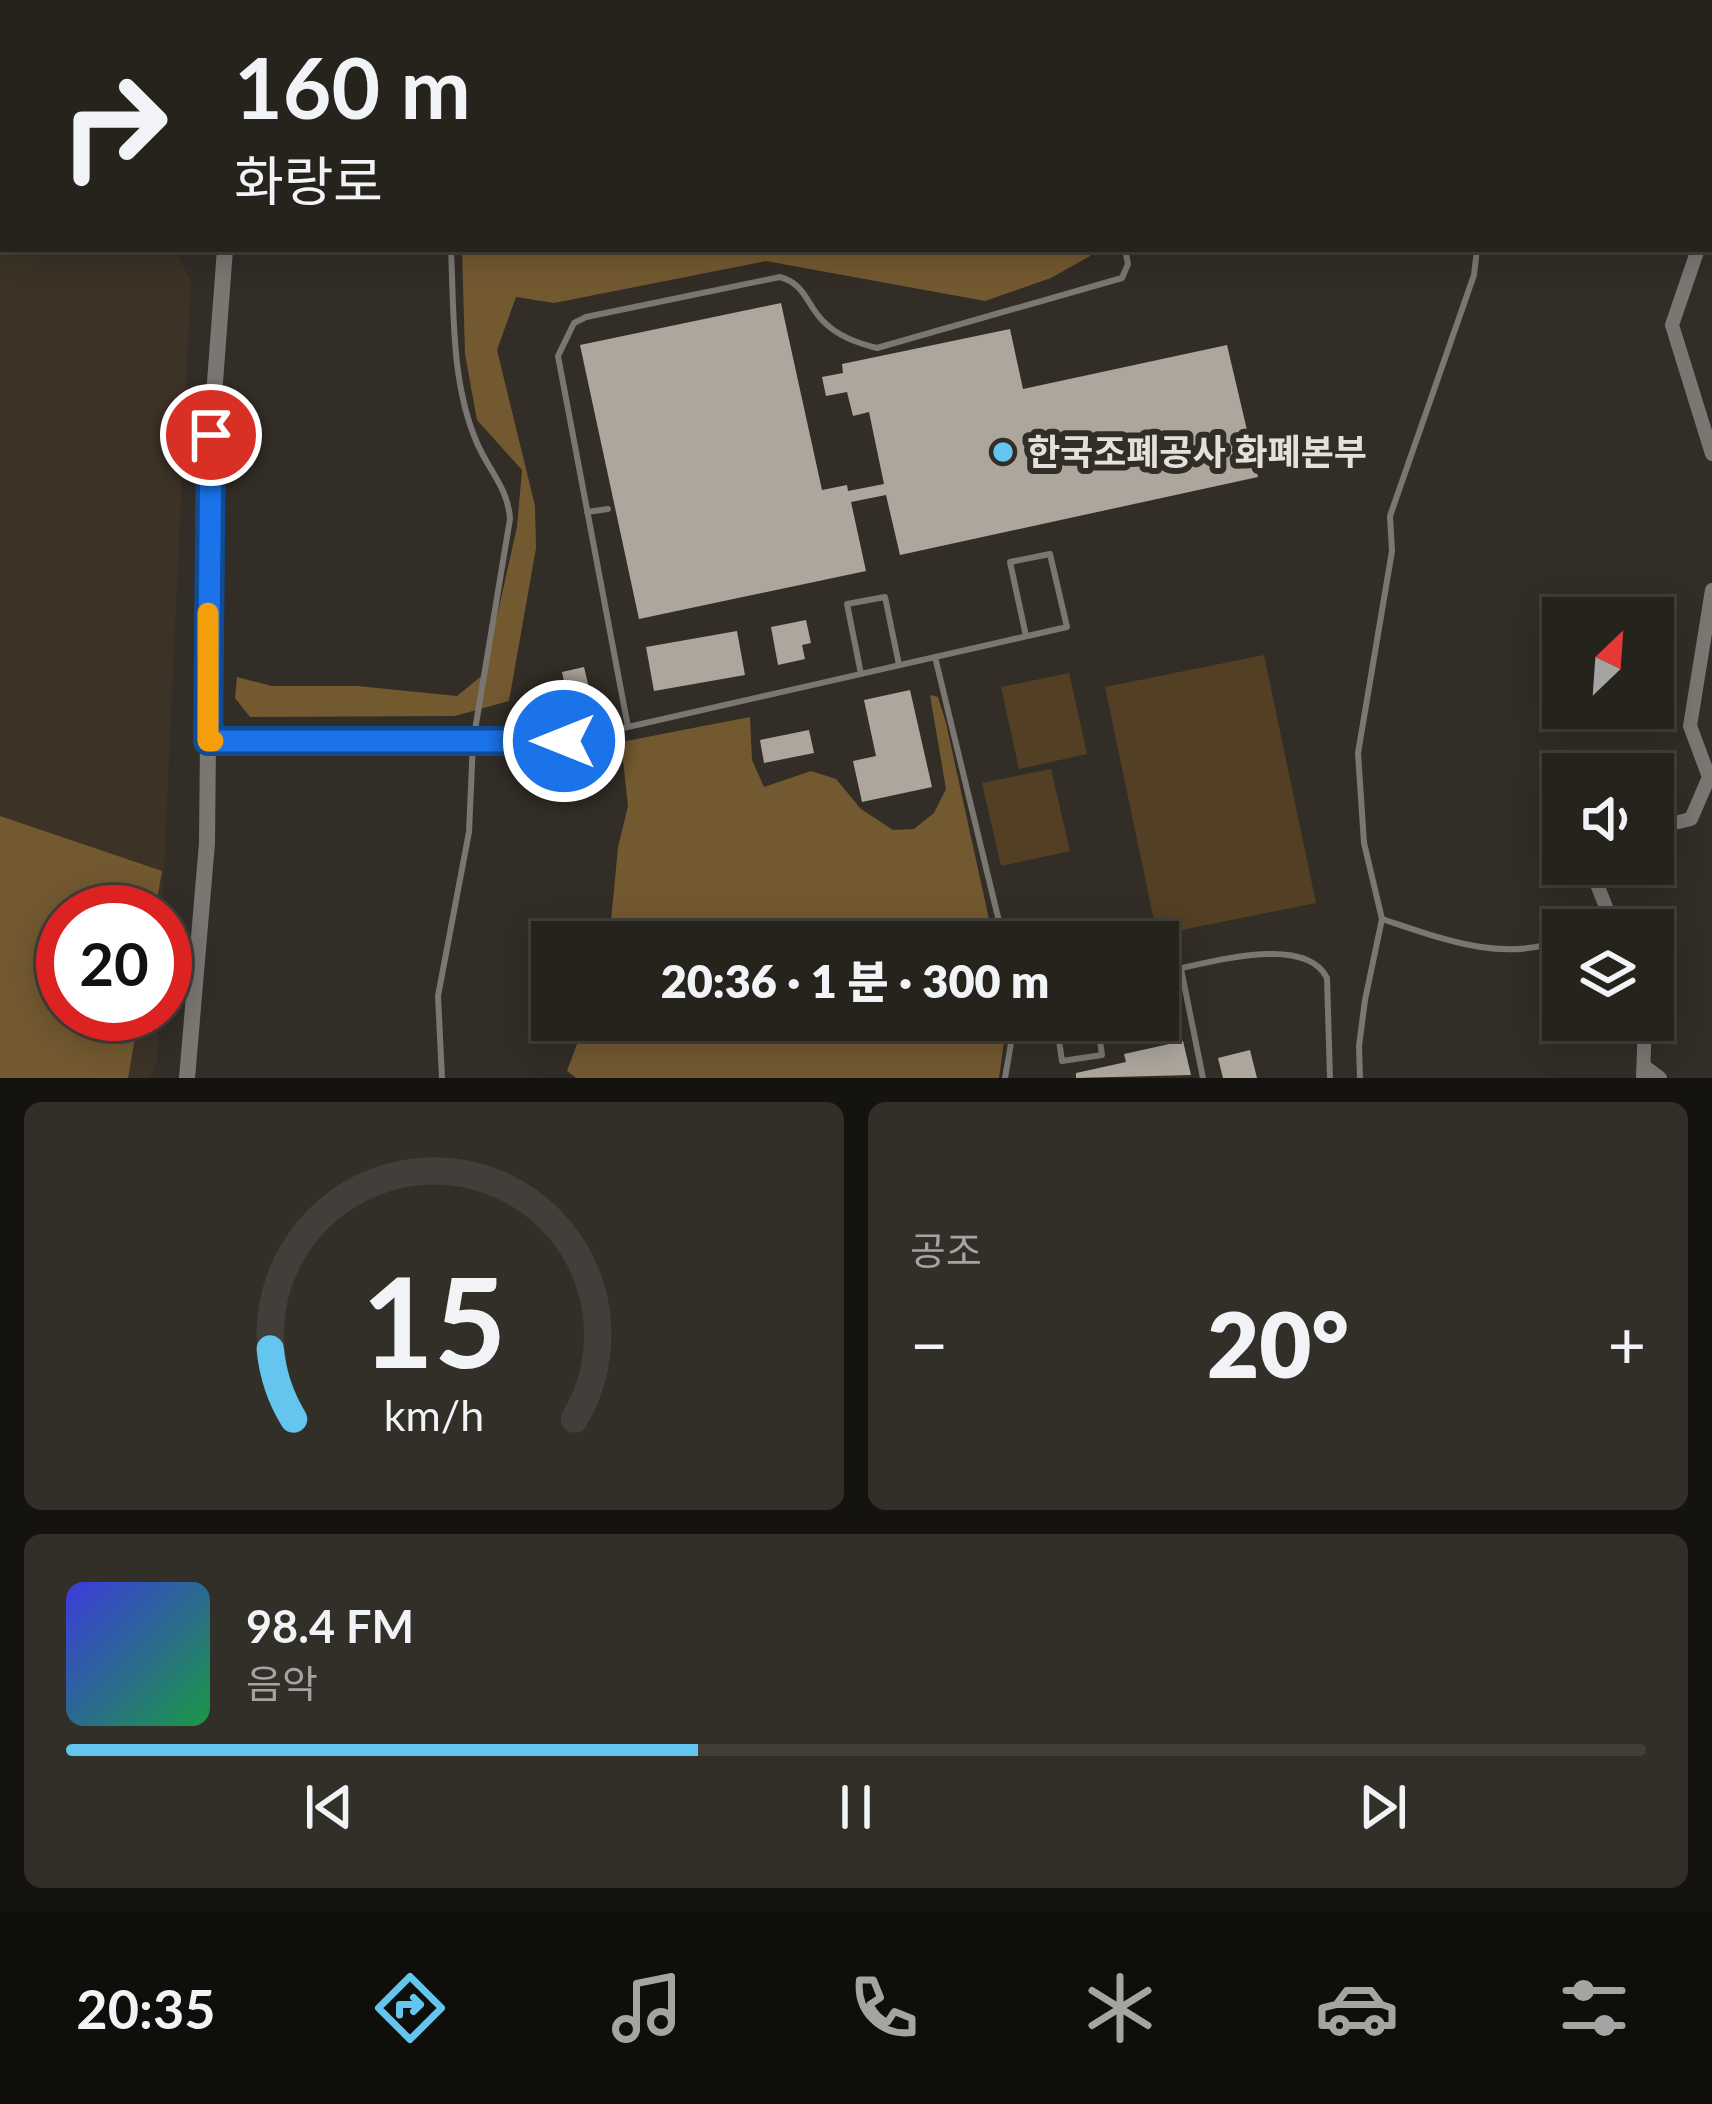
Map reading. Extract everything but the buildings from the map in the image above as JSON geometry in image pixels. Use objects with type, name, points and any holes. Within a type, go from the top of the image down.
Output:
[{"type":"street","points":[[187,1078],[207,844],[211,435],[225,252]]},
{"type":"street","points":[[1698,252],[1672,325],[1712,454]]},
{"type":"street","points":[[1674,823],[1691,819],[1709,777],[1690,726],[1712,590]]},
{"type":"street","points":[[1644,1041],[1643,1072],[1660,1078]]},
{"type":"lane","points":[[442,1078],[438,996],[469,832],[473,742],[510,519],[508,497],[476,443],[458,374],[451,252]]},
{"type":"lane","points":[[628,727],[557,356],[574,322],[780,277],[794,281],[831,329],[877,348],[1122,278],[1128,264],[1126,252]]},
{"type":"lane","points":[[1360,1078],[1365,1000],[1382,920],[1364,843],[1358,754],[1392,550],[1390,516],[1474,275],[1477,252]]},
{"type":"lane","points":[[587,512],[608,509]]},
{"type":"lane","points":[[208,741],[564,741],[628,727],[1067,627],[1050,554],[1010,562],[1026,636]]},
{"type":"lane","points":[[862,674],[848,604],[885,597],[898,665]]},
{"type":"lane","points":[[935,657],[999,921]]},
{"type":"lane","points":[[1382,920],[1506,951],[1542,943]]},
{"type":"lane","points":[[1203,1078],[1181,969],[1268,952],[1309,959],[1328,978],[1330,1078]]},
{"type":"lane","points":[[1005,1078],[1011,1041]]},
{"type":"lane","points":[[1059,1041],[1062,1061],[1102,1055],[1100,1041]]},
{"type":"shaded area","points":[[0,252],[175,252],[191,280],[163,885],[36,885],[36,1041],[158,1041],[150,1078],[0,1078]]},
{"type":"shaded area","points":[[462,252],[1089,252],[1090,256],[1051,278],[985,301],[766,261],[554,303],[516,297],[497,350],[535,506],[536,548],[509,701],[455,716],[250,717],[235,698],[237,677],[272,686],[357,686],[457,696],[484,674],[517,527],[522,470],[477,420],[465,354]]},
{"type":"shaded area","points":[[1264,655],[1316,903],[1179,931],[1179,921],[1154,921],[1105,687]]},
{"type":"shaded area","points":[[1069,673],[1087,754],[1019,769],[1001,687]]},
{"type":"shaded area","points":[[930,695],[938,697],[946,723],[989,921],[611,921],[618,847],[628,806],[621,742],[750,717],[752,760],[764,787],[811,771],[836,779],[861,809],[893,830],[914,829],[934,813],[946,789]]},
{"type":"shaded area","points":[[1051,769],[1070,851],[1001,866],[982,783]]},
{"type":"shaded area","points":[[0,816],[162,871],[160,885],[36,885],[36,1041],[134,1041],[128,1078],[0,1078]]},
{"type":"shaded area","points":[[578,1041],[1004,1041],[999,1078],[576,1078],[567,1071]]},
{"type":"slow traffic","points":[[208,613],[208,741],[213,741]]},
{"type":"place","name":"한국조폐공사 화폐본부","points":[[1003,452]]},
{"type":"route","points":[[211,435],[208,741],[564,741]]}]
